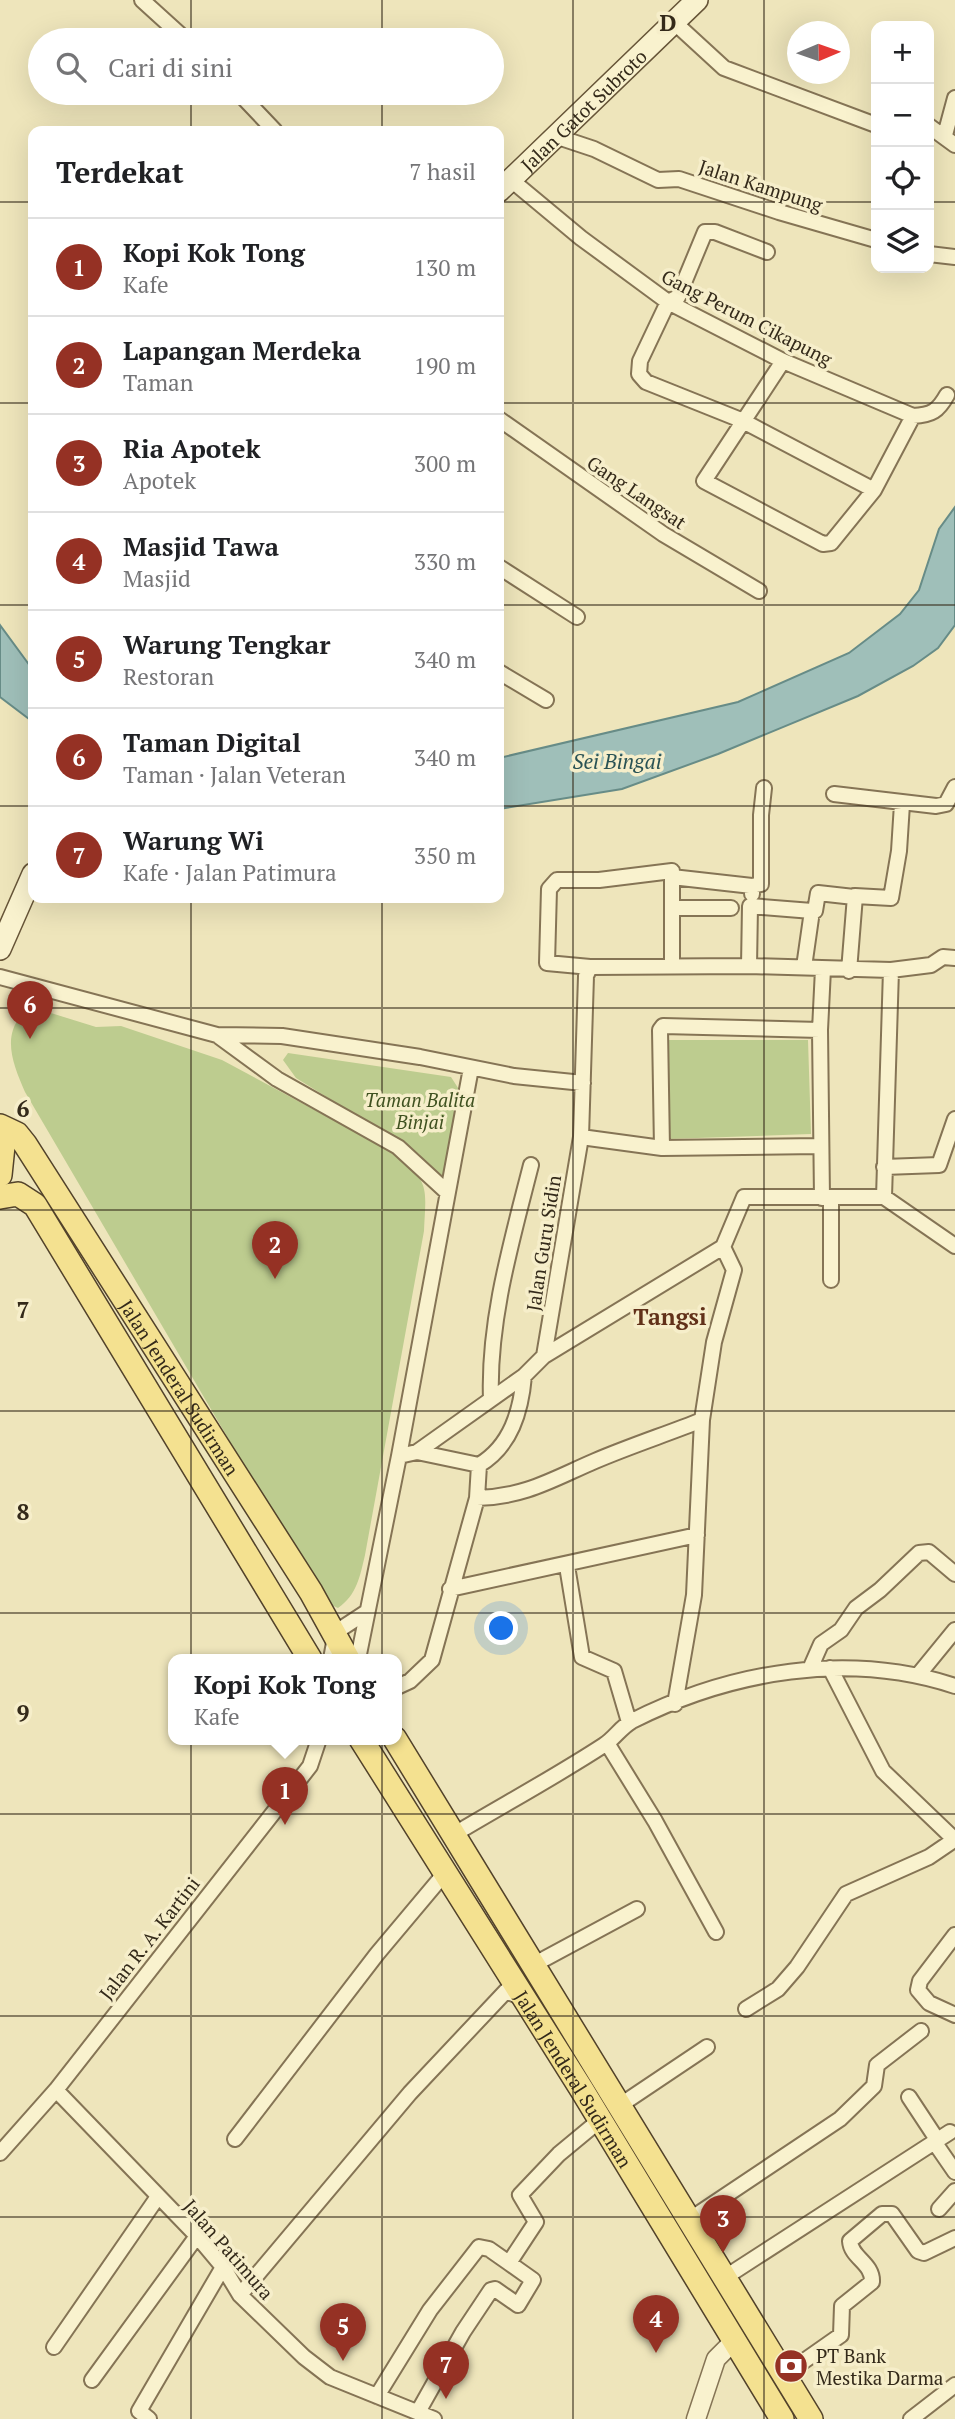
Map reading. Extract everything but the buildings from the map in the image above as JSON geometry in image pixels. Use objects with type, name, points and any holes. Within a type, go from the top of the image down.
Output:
[{"type":"main road","name":"Jalan Gatot Subroto","points":[[504,185],[558,137],[697,0]]},
{"type":"main road","points":[[0,949],[28,885]]},
{"type":"main road","points":[[0,1128],[3,1146],[0,1175]]},
{"type":"main road","name":"Jalan Jenderal Sudirman","points":[[0,1128],[17,1134],[26,1144],[336,1632],[346,1654]]},
{"type":"main road","name":"Jalan Jenderal Sudirman","points":[[0,1198],[18,1194],[35,1205],[307,1654]]},
{"type":"main road","points":[[222,1516],[253,1500]]},
{"type":"main road","name":"Jalan Jenderal Sudirman","points":[[365,1745],[582,2090],[780,2416]]},
{"type":"main road","name":"Jalan Jenderal Sudirman","points":[[399,1745],[805,2409]]},
{"type":"main road","points":[[582,2090],[600,2075]]},
{"type":"main road","points":[[780,2416],[805,2409]]},
{"type":"street","points":[[142,0],[173,28]]},
{"type":"street","points":[[675,23],[724,68],[871,123]]},
{"type":"street","points":[[934,129],[950,140],[955,98]]},
{"type":"street","points":[[250,105],[270,126]]},
{"type":"street","name":"Jalan Kampung","points":[[558,137],[594,149],[658,180],[679,179],[871,239]]},
{"type":"street","name":"Gang Perum Cikapung","points":[[504,185],[668,302],[783,361],[913,416]]},
{"type":"street","points":[[766,252],[715,232],[705,232],[678,297],[668,302],[639,361],[642,378],[741,420],[874,490]]},
{"type":"street","points":[[934,255],[955,257]]},
{"type":"street","points":[[783,361],[741,420],[704,481],[823,544],[831,543],[874,490],[913,416],[928,415],[939,410],[947,395]]},
{"type":"street","name":"Gang Langsat","points":[[504,423],[663,534],[759,591]]},
{"type":"street","points":[[504,570],[577,617]]},
{"type":"street","points":[[504,675],[546,700]]},
{"type":"street","points":[[834,794],[902,804],[946,804],[955,787]]},
{"type":"street","points":[[672,877],[752,886],[761,884],[760,832],[764,788]]},
{"type":"street","points":[[752,906],[816,911],[818,893],[891,898],[899,851],[902,804]]},
{"type":"street","points":[[672,966],[672,871],[599,880],[557,880],[549,889],[547,963],[590,967],[749,966],[849,971],[891,970],[931,965],[943,957],[955,958]]},
{"type":"street","points":[[749,966],[752,886]]},
{"type":"street","points":[[849,971],[854,897]]},
{"type":"street","points":[[672,908],[731,908]]},
{"type":"street","points":[[804,967],[812,911]]},
{"type":"street","name":"Jalan Guru Sidin","points":[[544,1356],[580,1137],[586,975],[590,967]]},
{"type":"street","points":[[823,969],[820,1146],[831,1280]]},
{"type":"street","points":[[884,1197],[891,970]]},
{"type":"street","points":[[0,977],[217,1035],[282,1035],[514,1076],[583,1083]]},
{"type":"street","points":[[662,1148],[660,1030],[663,1026],[820,1030]]},
{"type":"street","points":[[217,1035],[277,1079],[398,1147],[447,1192]]},
{"type":"street","points":[[359,1654],[365,1613],[400,1457],[471,1068]]},
{"type":"street","points":[[884,1167],[939,1165],[955,1119]]},
{"type":"street","points":[[580,1137],[662,1148],[820,1146]]},
{"type":"street","points":[[491,1399],[490,1368],[511,1244],[531,1165]]},
{"type":"street","points":[[400,1457],[417,1452],[524,1376],[544,1356],[723,1247],[744,1197],[884,1197],[955,1246]]},
{"type":"street","points":[[675,1704],[694,1595],[702,1420],[714,1342],[734,1270],[723,1247]]},
{"type":"street","points":[[417,1452],[479,1465],[496,1455],[510,1433],[522,1401],[524,1376]]},
{"type":"street","points":[[477,1498],[501,1497],[544,1486],[594,1462],[702,1420]]},
{"type":"street","points":[[402,1684],[410,1681],[432,1660],[477,1498],[479,1465]]},
{"type":"street","points":[[450,1589],[567,1566],[697,1535]]},
{"type":"street","points":[[810,1669],[821,1644],[841,1630],[856,1608],[880,1590],[919,1553],[929,1552],[955,1573]]},
{"type":"street","points":[[567,1566],[582,1657],[614,1671],[629,1722]]},
{"type":"street","points":[[332,1654],[336,1632],[365,1613]]},
{"type":"street","points":[[919,1674],[955,1630]]},
{"type":"street","points":[[746,2009],[778,1989],[797,1967],[846,1894],[929,1857],[955,1840],[883,1771],[830,1668]]},
{"type":"street","points":[[453,1835],[607,1743],[629,1722],[724,1685],[810,1669],[830,1668],[919,1674],[955,1686]]},
{"type":"street","points":[[607,1743],[655,1821],[716,1932]]},
{"type":"street","name":"Jalan R. A. Kartini","points":[[0,2153],[55,2090],[310,1766],[318,1745]]},
{"type":"street","points":[[235,2139],[376,1954],[445,1873]]},
{"type":"street","points":[[533,1965],[637,1909]]},
{"type":"street","points":[[955,1935],[920,1981],[918,1990],[929,2003],[955,2015]]},
{"type":"street","points":[[240,2295],[410,2093],[506,1991],[524,1998]]},
{"type":"street","points":[[689,2220],[840,2119],[874,2086],[877,2065],[921,2031]]},
{"type":"street","points":[[619,2106],[708,2047]]},
{"type":"street","name":"Jalan Patimura","points":[[55,2090],[157,2198],[197,2236],[223,2267],[240,2295],[304,2357],[330,2377],[434,2419]]},
{"type":"street","points":[[909,2097],[941,2139],[955,2172]]},
{"type":"street","points":[[509,2263],[537,2222],[520,2195],[559,2154],[600,2120]]},
{"type":"street","points":[[724,2278],[941,2139]]},
{"type":"street","points":[[939,2209],[955,2191]]},
{"type":"street","points":[[54,2347],[157,2198]]},
{"type":"street","points":[[784,2375],[841,2335],[842,2306],[872,2282],[871,2270],[850,2248],[850,2241],[882,2214],[892,2214],[918,2251],[924,2253],[955,2238]]},
{"type":"street","points":[[92,2380],[197,2236]]},
{"type":"street","points":[[377,2396],[430,2310],[479,2248],[489,2249],[533,2280],[518,2305],[495,2289],[491,2290],[463,2332],[418,2412]]},
{"type":"street","points":[[149,2419],[139,2411],[223,2267]]},
{"type":"street","points":[[696,2419],[716,2359],[729,2346],[741,2348]]},
{"type":"street","points":[[911,2419],[955,2385]]},
{"type":"green space","points":[[28,1009],[38,1009],[96,1027],[121,1026],[222,1060],[396,1154],[420,1180],[425,1195],[424,1231],[365,1555],[354,1591],[338,1608],[324,1602],[25,1092],[13,1059],[11,1037],[19,1018]]},
{"type":"green space","points":[[665,1040],[808,1040],[811,1134],[667,1139]]},
{"type":"green space","name":"Taman Balita Binjai","points":[[288,1053],[451,1077],[460,1091],[445,1173],[438,1180],[419,1154],[296,1078],[283,1060]]},
{"type":"water","name":"Sei Bingai","points":[[955,507],[955,625],[938,648],[913,666],[858,696],[718,754],[622,789],[504,808],[504,757],[738,702],[849,653],[900,614],[919,590],[939,529]]},
{"type":"water","points":[[0,625],[28,663],[28,718],[0,697]]},
{"type":"place","name":"Taman Digital","points":[[30,1039]]},
{"type":"place","name":"Lapangan Merdeka","points":[[275,1279]]},
{"type":"place","name":"Kopi Kok Tong","points":[[285,1825]]},
{"type":"place","name":"Ria Apotek","points":[[723,2253]]},
{"type":"place","name":"Masjid Tawa","points":[[656,2353]]},
{"type":"place","name":"Warung Tengkar","points":[[343,2361]]},
{"type":"place","name":"PT Bank Mestika Darma","points":[[791,2366]]},
{"type":"place","name":"Warung Wi","points":[[446,2399]]},
{"type":"district","name":"Tangsi","points":[[670,1316]]}]
